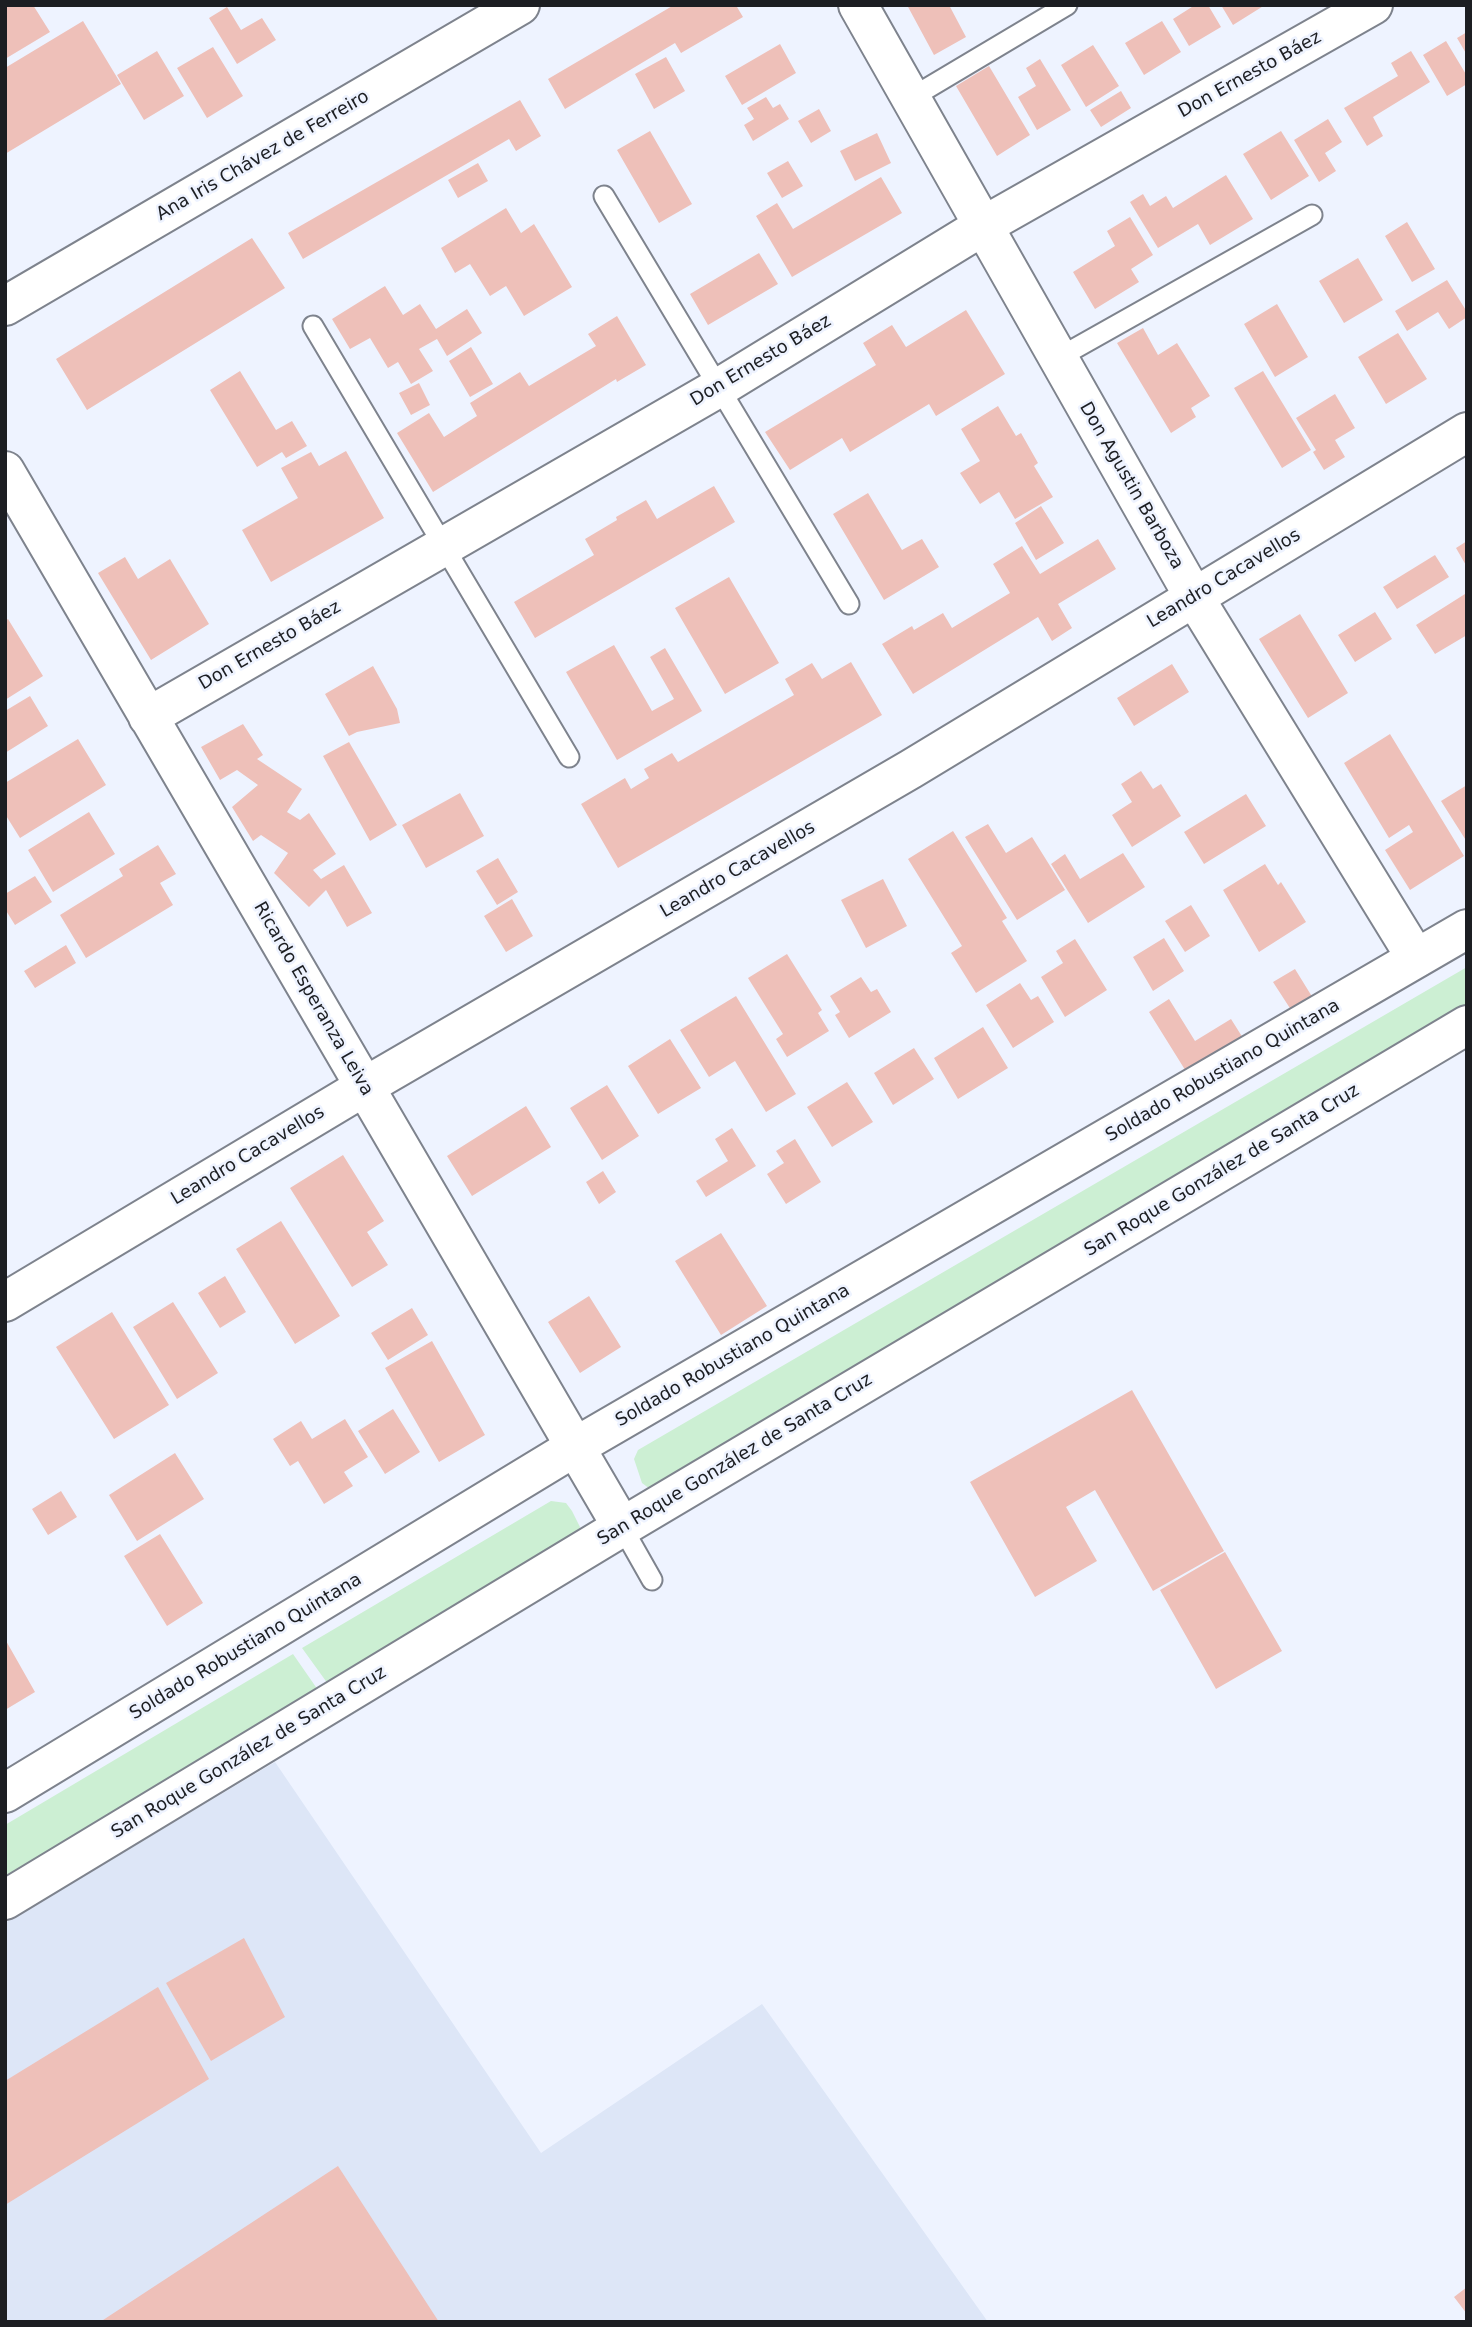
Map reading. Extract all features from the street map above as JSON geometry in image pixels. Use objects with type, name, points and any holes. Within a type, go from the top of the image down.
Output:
[{"type":"street","name":"Ana Iris Chávez de Ferreiro","points":[[5,306],[520,5]]},
{"type":"street","name":"Don Agustin Barboza","points":[[858,5],[1194,597],[1416,958]]},
{"type":"street","name":"Don Ernesto Báez","points":[[148,716],[720,387],[983,226],[1373,5]]},
{"type":"street","name":"Leandro Cacavellos","points":[[5,1302],[364,1087],[911,769],[1467,432]]},
{"type":"street","name":"Ricardo Esperanza Leiva","points":[[5,471],[622,1527]]},
{"type":"street","name":"Soldado Robustiano Quintana","points":[[5,1793],[575,1447],[1467,929]]},
{"type":"street","name":"San Roque González de Santa Cruz","points":[[5,1900],[622,1527],[1467,1026]]},
{"type":"lane","points":[[911,99],[1067,5]]},
{"type":"lane","points":[[604,196],[849,604]]},
{"type":"lane","points":[[1058,358],[1312,215]]},
{"type":"lane","points":[[313,326],[569,757]]},
{"type":"lane","points":[[622,1527],[652,1580]]},
{"type":"shaded area","points":[[275,1762],[541,2153],[762,2004],[988,2322],[5,2322],[5,1923]]},
{"type":"green space","points":[[1467,967],[1467,1012],[650,1489],[642,1483],[634,1459],[638,1450]]},
{"type":"green space","points":[[551,1501],[566,1503],[580,1527],[578,1533],[328,1684],[302,1648]]},
{"type":"green space","points":[[293,1654],[318,1690],[5,1876],[5,1825]]},
{"type":"building","points":[[33,5],[50,32],[5,59],[5,6]]},
{"type":"building","points":[[674,5],[741,5],[737,7],[743,17],[681,53],[675,43],[565,109],[548,79]]},
{"type":"building","points":[[907,5],[949,5],[966,37],[934,55]]},
{"type":"building","points":[[1195,5],[1208,5],[1221,27],[1189,46],[1173,19]]},
{"type":"building","points":[[1221,5],[1265,5],[1233,25]]},
{"type":"building","points":[[227,7],[241,30],[262,18],[276,40],[237,64],[209,18]]},
{"type":"building","points":[[83,21],[121,84],[5,154],[5,68]]},
{"type":"building","points":[[1162,21],[1181,52],[1144,75],[1125,43]]},
{"type":"building","points":[[1467,32],[1467,55],[1457,38]]},
{"type":"building","points":[[1446,41],[1467,76],[1467,84],[1447,96],[1423,55]]},
{"type":"building","points":[[780,44],[796,73],[742,105],[725,76]]},
{"type":"building","points":[[1093,45],[1119,86],[1086,107],[1061,65]]},
{"type":"building","points":[[213,47],[243,96],[207,118],[177,68]]},
{"type":"building","points":[[157,51],[184,96],[144,120],[117,75]]},
{"type":"building","points":[[1411,51],[1430,82],[1373,117],[1383,136],[1367,146],[1344,108],[1398,76],[1391,63]]},
{"type":"building","points":[[666,57],[685,91],[654,109],[635,74]]},
{"type":"building","points":[[1040,59],[1071,110],[1037,130],[1018,97],[1036,86],[1026,68]]},
{"type":"building","points":[[989,66],[1030,135],[997,156],[956,86]]},
{"type":"building","points":[[1121,91],[1131,108],[1101,127],[1090,110]]},
{"type":"building","points":[[766,97],[773,108],[780,104],[789,119],[753,141],[744,125],[754,119],[747,108]]},
{"type":"building","points":[[520,100],[541,136],[516,151],[509,139],[303,259],[288,233]]},
{"type":"building","points":[[819,109],[831,131],[811,143],[798,121]]},
{"type":"building","points":[[1328,119],[1342,142],[1325,153],[1336,171],[1319,182],[1294,140]]},
{"type":"building","points":[[650,131],[692,204],[659,223],[617,150]]},
{"type":"building","points":[[1281,131],[1309,176],[1271,200],[1243,154]]},
{"type":"building","points":[[877,133],[891,163],[855,181],[840,151]]},
{"type":"building","points":[[788,161],[803,186],[782,198],[767,173]]},
{"type":"building","points":[[478,163],[488,181],[458,198],[448,180]]},
{"type":"building","points":[[1226,175],[1253,219],[1210,245],[1198,224],[1158,248],[1130,202],[1143,194],[1150,206],[1166,196],[1173,208]]},
{"type":"building","points":[[881,177],[902,213],[792,277],[756,216],[777,203],[793,229]]},
{"type":"building","points":[[506,208],[521,233],[534,224],[572,287],[524,316],[506,286],[490,296],[470,264],[455,273],[441,248]]},
{"type":"building","points":[[1130,217],[1153,255],[1131,269],[1139,282],[1095,309],[1073,272],[1115,246],[1107,231]]},
{"type":"building","points":[[1407,222],[1435,269],[1412,282],[1385,236]]},
{"type":"building","points":[[252,238],[285,288],[87,410],[56,359]]},
{"type":"building","points":[[759,253],[778,284],[708,325],[690,294]]},
{"type":"building","points":[[1358,258],[1383,300],[1344,323],[1319,281]]},
{"type":"building","points":[[1447,280],[1467,312],[1467,317],[1449,329],[1438,312],[1407,331],[1395,311]]},
{"type":"building","points":[[385,286],[403,315],[420,304],[436,329],[467,309],[482,333],[447,356],[437,339],[419,349],[433,371],[411,384],[398,362],[388,368],[370,338],[350,349],[332,319]]},
{"type":"building","points":[[1277,304],[1308,357],[1275,377],[1244,324]]},
{"type":"building","points":[[966,310],[1005,374],[936,416],[929,404],[850,452],[842,438],[790,470],[765,432],[876,365],[863,343],[892,325],[906,347]]},
{"type":"building","points":[[617,316],[646,365],[617,382],[616,379],[433,492],[397,433],[429,413],[444,437],[477,416],[470,403],[520,372],[529,386],[596,346],[588,334]]},
{"type":"building","points":[[1143,328],[1158,355],[1177,343],[1210,396],[1191,408],[1196,417],[1171,433],[1117,343]]},
{"type":"building","points":[[1398,333],[1427,379],[1386,404],[1358,357]]},
{"type":"building","points":[[471,347],[493,384],[470,397],[449,361]]},
{"type":"building","points":[[240,371],[276,430],[292,421],[307,446],[286,458],[282,452],[257,467],[210,390]]},
{"type":"building","points":[[1263,371],[1311,450],[1282,468],[1234,388]]},
{"type":"building","points":[[419,383],[430,405],[411,415],[399,393]]},
{"type":"building","points":[[1335,394],[1355,428],[1335,440],[1345,457],[1324,470],[1313,452],[1316,450],[1296,418]]},
{"type":"building","points":[[998,406],[1016,436],[1021,433],[1038,463],[1034,466],[1053,497],[1015,519],[999,492],[980,504],[960,473],[980,461],[961,429]]},
{"type":"building","points":[[346,451],[384,518],[271,582],[242,530],[298,498],[281,468],[311,452],[319,466]]},
{"type":"building","points":[[714,486],[735,522],[535,638],[514,602],[594,555],[585,539],[646,500],[657,519]]},
{"type":"building","points":[[868,493],[902,550],[922,539],[939,567],[884,600],[833,514]]},
{"type":"building","points":[[1041,506],[1064,543],[1036,560],[1015,523]]},
{"type":"building","points":[[1098,539],[1116,569],[1058,604],[1072,628],[1052,641],[1038,617],[913,694],[882,644],[912,626],[914,630],[943,613],[952,628],[1010,593],[993,564],[1022,546],[1040,574]]},
{"type":"building","points":[[1467,541],[1467,567],[1456,548]]},
{"type":"building","points":[[1435,555],[1449,577],[1397,609],[1383,587]]},
{"type":"building","points":[[125,557],[138,579],[170,559],[209,624],[151,660],[98,573]]},
{"type":"building","points":[[729,577],[779,663],[725,694],[675,608]]},
{"type":"building","points":[[1465,594],[1467,635],[1435,654],[1416,625]]},
{"type":"building","points":[[1375,612],[1392,639],[1355,662],[1338,635]]},
{"type":"building","points":[[1300,614],[1348,693],[1308,718],[1259,639]]},
{"type":"building","points":[[8,619],[43,676],[5,700],[5,621]]},
{"type":"building","points":[[614,645],[652,711],[674,699],[650,657],[665,648],[702,711],[617,760],[566,672]]},
{"type":"building","points":[[851,662],[882,715],[618,868],[581,804],[625,778],[631,789],[649,778],[644,769],[672,753],[678,762],[794,695],[785,679],[812,663],[822,679]]},
{"type":"building","points":[[1172,664],[1189,692],[1134,726],[1117,698]]},
{"type":"building","points":[[373,666],[397,709],[400,723],[349,736],[325,694]]},
{"type":"building","points":[[30,696],[48,726],[5,753],[5,711]]},
{"type":"building","points":[[243,724],[263,755],[257,759],[302,789],[287,812],[300,820],[309,813],[336,854],[313,870],[321,879],[344,865],[372,913],[347,927],[326,890],[309,907],[274,873],[288,853],[261,835],[253,841],[232,807],[258,785],[237,770],[220,780],[201,747]]},
{"type":"building","points":[[1390,734],[1464,856],[1410,890],[1385,850],[1413,832],[1409,825],[1389,838],[1344,763]]},
{"type":"building","points":[[78,739],[106,785],[20,838],[5,814],[5,783]]},
{"type":"building","points":[[349,742],[397,825],[370,841],[323,756]]},
{"type":"building","points":[[1141,771],[1153,789],[1161,784],[1181,816],[1132,847],[1112,815],[1132,802],[1121,784]]},
{"type":"building","points":[[1467,785],[1467,842],[1441,801]]},
{"type":"building","points":[[460,793],[484,836],[426,868],[402,825]]},
{"type":"building","points":[[1246,794],[1266,826],[1204,864],[1184,832]]},
{"type":"building","points":[[89,812],[115,854],[53,892],[28,850]]},
{"type":"building","points":[[988,824],[1006,853],[1032,837],[1065,890],[1017,920],[965,837]]},
{"type":"building","points":[[953,831],[1007,918],[1002,921],[1027,961],[976,993],[951,953],[962,946],[908,859]]},
{"type":"building","points":[[158,845],[176,874],[160,883],[173,905],[86,958],[60,915],[123,876],[119,869]]},
{"type":"building","points":[[1123,853],[1145,887],[1088,923],[1051,864],[1065,854],[1080,879]]},
{"type":"building","points":[[498,858],[518,892],[497,905],[476,871]]},
{"type":"building","points":[[1265,864],[1278,885],[1281,882],[1306,922],[1259,952],[1223,890]]},
{"type":"building","points":[[35,876],[52,902],[15,925],[5,909],[5,894]]},
{"type":"building","points":[[883,879],[907,926],[866,948],[841,900]]},
{"type":"building","points":[[512,899],[533,936],[506,952],[484,916]]},
{"type":"building","points":[[1191,905],[1210,936],[1185,952],[1165,921]]},
{"type":"building","points":[[1164,938],[1184,971],[1153,991],[1133,957]]},
{"type":"building","points":[[1075,939],[1107,990],[1065,1017],[1041,977],[1063,963],[1056,951]]},
{"type":"building","points":[[66,945],[76,963],[35,988],[24,971]]},
{"type":"building","points":[[787,954],[822,1010],[818,1013],[829,1031],[787,1057],[776,1039],[783,1034],[748,978]]},
{"type":"building","points":[[1295,969],[1316,1003],[1295,1016],[1273,982]]},
{"type":"building","points":[[861,977],[871,992],[877,989],[891,1012],[849,1038],[835,1015],[840,1012],[830,996]]},
{"type":"building","points":[[1020,983],[1031,1000],[1038,996],[1054,1022],[1013,1048],[986,1005]]},
{"type":"building","points":[[736,996],[796,1094],[766,1112],[735,1061],[709,1077],[680,1030]]},
{"type":"building","points":[[1169,999],[1195,1041],[1231,1019],[1248,1046],[1192,1081],[1149,1012]]},
{"type":"building","points":[[983,1027],[1008,1068],[958,1099],[934,1058]]},
{"type":"building","points":[[670,1039],[701,1088],[658,1114],[628,1066]]},
{"type":"building","points":[[914,1048],[934,1079],[893,1105],[874,1073]]},
{"type":"building","points":[[847,1082],[873,1122],[832,1147],[807,1107]]},
{"type":"building","points":[[607,1085],[639,1136],[602,1160],[570,1108]]},
{"type":"building","points":[[526,1106],[551,1147],[472,1196],[447,1156]]},
{"type":"building","points":[[732,1128],[756,1166],[706,1197],[696,1181],[728,1161],[715,1139]]},
{"type":"building","points":[[795,1139],[821,1182],[786,1204],[767,1174],[784,1163],[776,1151]]},
{"type":"building","points":[[343,1155],[384,1221],[367,1232],[388,1265],[352,1287],[290,1188]]},
{"type":"building","points":[[603,1171],[616,1192],[599,1204],[586,1182]]},
{"type":"building","points":[[281,1221],[340,1316],[295,1344],[236,1249]]},
{"type":"building","points":[[721,1233],[767,1306],[721,1335],[675,1261]]},
{"type":"building","points":[[225,1276],[246,1312],[220,1328],[198,1293]]},
{"type":"building","points":[[589,1296],[621,1347],[580,1373],[548,1322]]},
{"type":"building","points":[[173,1302],[218,1373],[177,1399],[133,1327]]},
{"type":"building","points":[[412,1308],[428,1335],[388,1360],[371,1333]]},
{"type":"building","points":[[112,1312],[169,1405],[114,1439],[56,1347]]},
{"type":"building","points":[[432,1341],[485,1435],[439,1462],[385,1368]]},
{"type":"building","points":[[1132,1390],[1224,1551],[1153,1591],[1095,1490],[1066,1507],[1097,1561],[1035,1597],[970,1482]]},
{"type":"building","points":[[393,1409],[420,1452],[385,1474],[358,1431]]},
{"type":"building","points":[[345,1419],[368,1457],[344,1472],[353,1486],[324,1504],[298,1461],[290,1466],[273,1439],[301,1421],[312,1439]]},
{"type":"building","points":[[175,1453],[204,1499],[137,1541],[109,1495]]},
{"type":"building","points":[[61,1491],[77,1517],[48,1535],[32,1509]]},
{"type":"building","points":[[160,1534],[203,1603],[167,1626],[124,1556]]},
{"type":"building","points":[[1225,1552],[1282,1651],[1216,1689],[1160,1590]]},
{"type":"building","points":[[5,1639],[35,1692],[5,1710]]},
{"type":"building","points":[[244,1938],[285,2017],[211,2061],[166,1983]]},
{"type":"building","points":[[158,1987],[209,2079],[5,2205],[5,2081]]},
{"type":"building","points":[[338,2166],[439,2322],[100,2322]]},
{"type":"building","points":[[1467,2287],[1467,2314],[1454,2297]]}]
